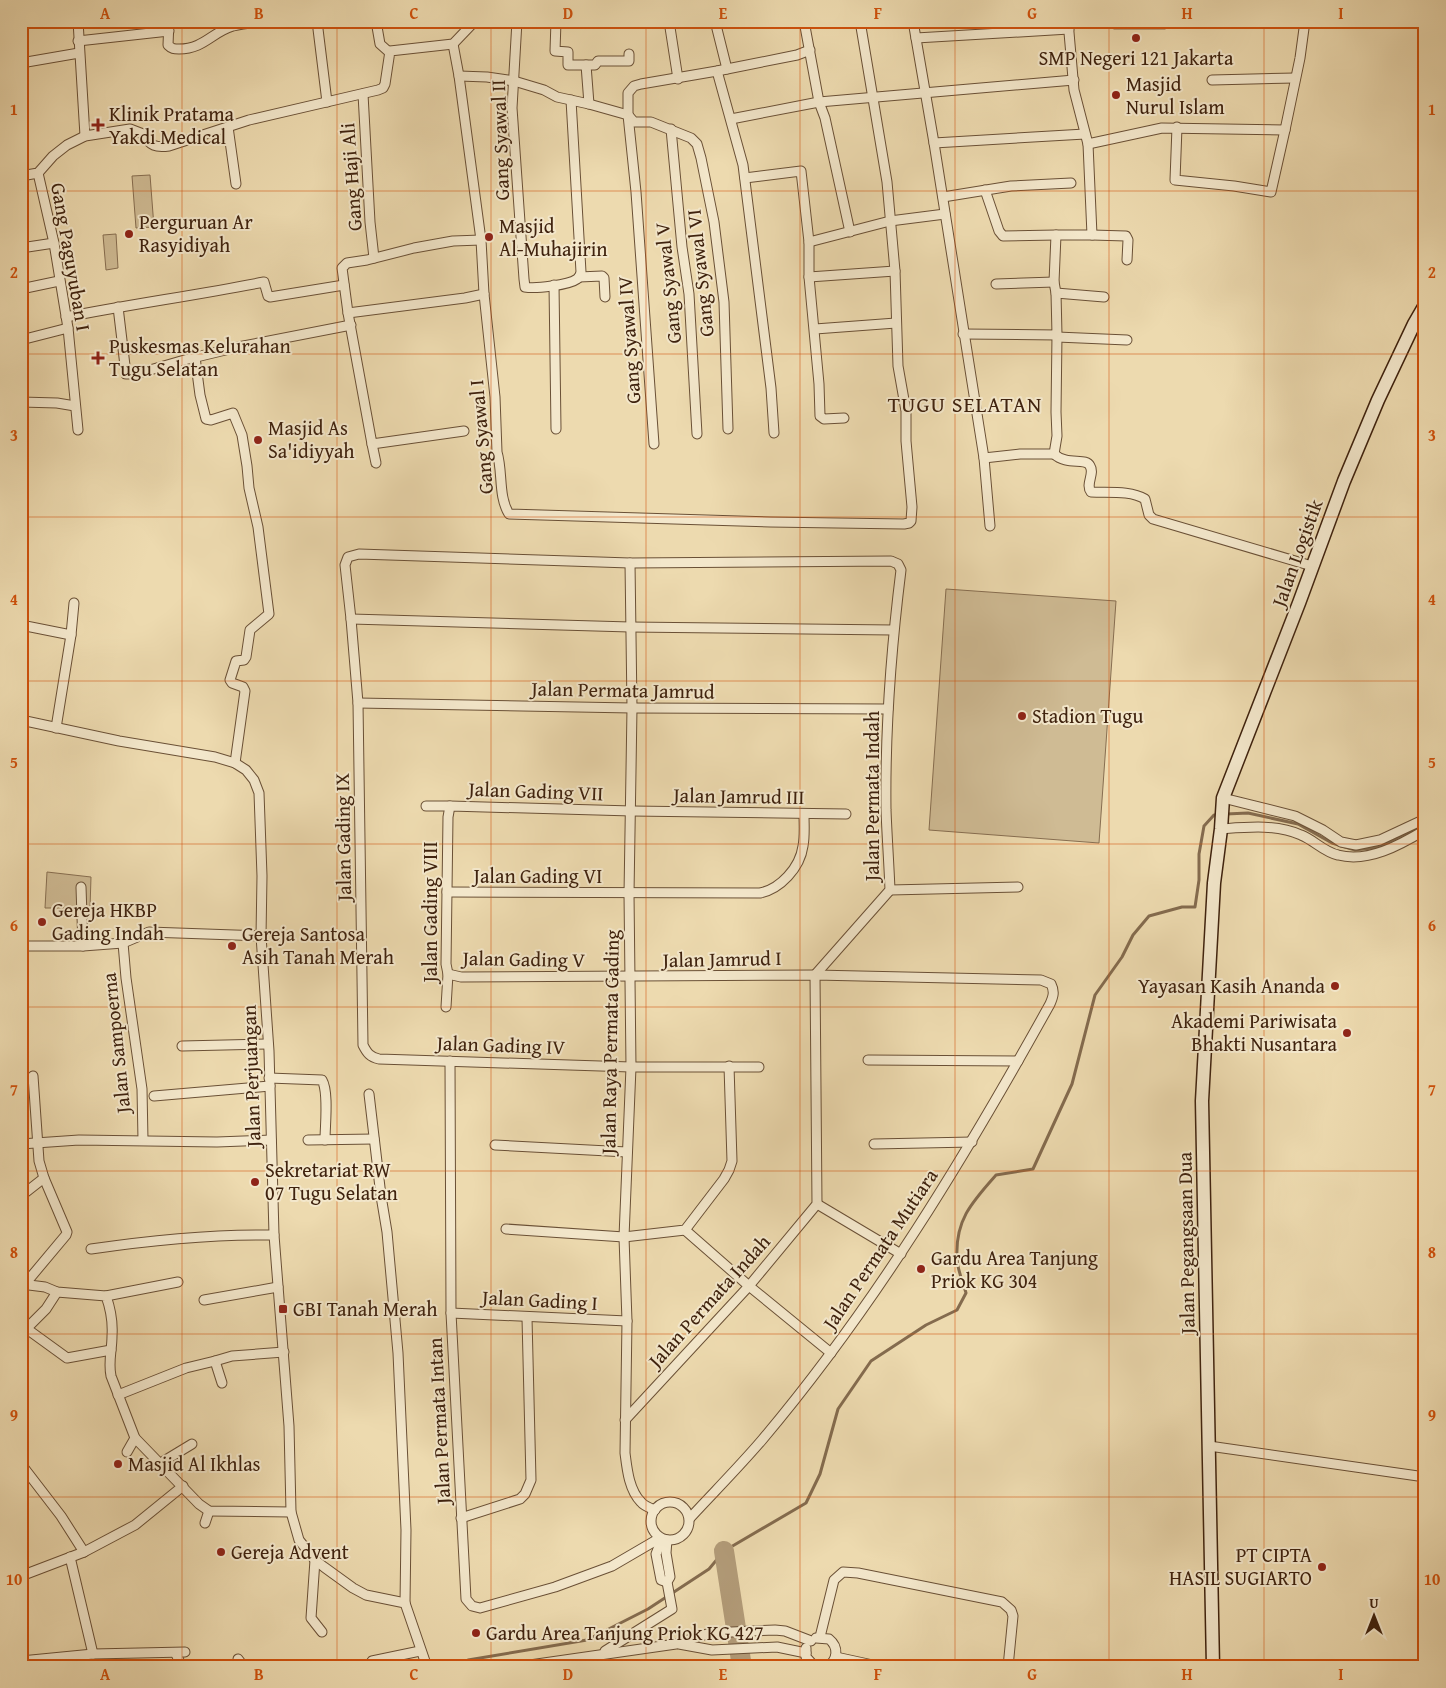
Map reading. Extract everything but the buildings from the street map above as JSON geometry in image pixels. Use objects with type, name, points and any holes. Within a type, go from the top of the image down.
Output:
[{"type":"main road","name":"Jalan Logistik","points":[[1222,824],[1222,802],[1344,482],[1378,400],[1425,305]]},
{"type":"main road","name":"Jalan Pegangsaan Dua","points":[[1213,1667],[1202,1102],[1214,883],[1222,824]]},
{"type":"street","points":[[78,21],[85,136]]},
{"type":"street","points":[[78,41],[169,26],[169,47],[184,49],[196,47],[221,30],[234,26],[273,21]]},
{"type":"street","points":[[317,21],[327,102]]},
{"type":"street","points":[[376,21],[380,42],[383,48],[389,52]]},
{"type":"street","points":[[389,52],[453,44],[475,21]]},
{"type":"street","name":"Gang Syawal II","points":[[517,21],[512,108],[524,280],[525,287],[533,288],[554,285]]},
{"type":"street","points":[[556,21],[555,51],[568,52],[568,65],[595,65],[598,61],[629,61],[629,54]]},
{"type":"street","points":[[669,21],[678,79]]},
{"type":"street","points":[[715,21],[727,69]]},
{"type":"street","points":[[804,21],[819,102],[825,118],[850,232]]},
{"type":"street","points":[[815,329],[896,323],[895,271],[887,182],[860,21]]},
{"type":"street","points":[[913,21],[984,458],[990,526]]},
{"type":"street","points":[[1177,127],[1175,180],[1271,192],[1285,130],[1305,21]]},
{"type":"street","points":[[916,38],[1068,25],[1074,90],[1088,144],[1092,236]]},
{"type":"street","name":"Gang Syawal I","points":[[453,44],[481,240],[484,294],[496,396],[499,478],[506,508],[511,516],[909,523],[911,521],[912,507],[906,440],[906,411],[898,366],[896,323]]},
{"type":"street","name":"Gang Syawal IV","points":[[654,444],[636,192],[628,115],[628,93],[634,86],[796,55],[810,50]]},
{"type":"street","points":[[21,176],[38,173],[53,156],[67,145],[85,136],[130,129],[137,130],[143,134],[149,144],[158,147],[169,146],[250,120],[383,88],[389,52]]},
{"type":"street","points":[[21,63],[79,53]]},
{"type":"street","points":[[586,65],[589,104]]},
{"type":"street","points":[[717,71],[743,165],[772,397],[774,433]]},
{"type":"street","name":"Gang Syawal VI","points":[[459,76],[487,77],[544,90],[556,97],[628,115],[634,122],[651,122],[671,129],[692,138],[697,144],[714,222],[724,302],[728,429]]},
{"type":"street","points":[[1212,80],[1295,78]]},
{"type":"street","points":[[731,120],[819,102],[1074,80]]},
{"type":"street","name":"Gang Haji Ali","points":[[363,94],[370,222],[374,258]]},
{"type":"street","points":[[571,100],[581,272],[577,279]]},
{"type":"street","points":[[228,126],[236,184]]},
{"type":"street","points":[[1088,144],[1162,128],[1274,128],[1285,130]]},
{"type":"street","name":"Gang Syawal V","points":[[671,129],[681,240],[690,294],[697,434]]},
{"type":"street","points":[[934,143],[1085,134]]},
{"type":"street","points":[[745,178],[800,170],[809,242],[809,277],[815,329],[820,416],[824,419],[844,418]]},
{"type":"street","name":"Gang Paguyuban I","points":[[38,173],[54,243],[68,328],[78,430]]},
{"type":"street","points":[[942,198],[1025,184],[1071,183]]},
{"type":"street","points":[[985,190],[999,231],[1003,236],[1126,236],[1128,240],[1127,260]]},
{"type":"street","points":[[809,242],[890,221],[945,214]]},
{"type":"street","points":[[1054,454],[1057,436],[1057,336],[1054,282],[1056,236]]},
{"type":"street","points":[[376,463],[350,325],[342,268],[345,264],[414,248],[452,241],[481,240]]},
{"type":"street","points":[[21,248],[54,243]]},
{"type":"street","points":[[809,277],[895,271]]},
{"type":"street","points":[[556,429],[554,285],[577,279],[602,276],[605,297]]},
{"type":"street","points":[[21,289],[59,282]]},
{"type":"street","points":[[66,318],[118,307],[264,282],[270,297],[344,285]]},
{"type":"street","points":[[996,284],[1054,282]]},
{"type":"street","points":[[1056,293],[1104,297]]},
{"type":"street","points":[[348,313],[413,306],[484,294]]},
{"type":"street","points":[[118,307],[126,374],[142,373],[195,357],[350,325]]},
{"type":"street","points":[[21,340],[68,328]]},
{"type":"street","points":[[963,334],[1127,340]]},
{"type":"street","points":[[195,357],[200,395],[206,419],[211,420],[233,413],[242,436],[249,488],[258,527],[269,614],[250,630],[246,657],[244,660],[236,661],[230,680],[232,683],[243,687],[245,691],[235,763]]},
{"type":"street","points":[[21,402],[49,402],[75,406]]},
{"type":"street","points":[[372,444],[464,431]]},
{"type":"street","points":[[984,458],[1020,454],[1054,454],[1065,461],[1086,461],[1090,464],[1092,470],[1089,486],[1092,492],[1140,496],[1144,499],[1149,515],[1153,518],[1312,566]]},
{"type":"street","name":"Jalan Gading IX","points":[[372,1057],[366,1052],[363,1045],[358,703],[352,619],[345,565],[348,558],[359,554],[630,563]]},
{"type":"street","points":[[352,619],[630,627],[893,630],[900,570],[898,564],[891,561],[630,563]]},
{"type":"street","name":"Jalan Raya Permata Gading","points":[[630,563],[632,708],[632,811],[629,894],[631,1067],[624,1237],[627,1321],[625,1453],[634,1493],[642,1504],[655,1510]]},
{"type":"street","points":[[56,728],[71,635],[74,603]]},
{"type":"street","points":[[21,625],[71,635]]},
{"type":"street","name":"Jalan Permata Indah","points":[[815,975],[890,890],[886,809],[888,709],[893,630]]},
{"type":"street","name":"Jalan Permata Jamrud","points":[[358,703],[632,708],[888,709]]},
{"type":"street","name":"Jalan Perjuangan","points":[[21,720],[147,746],[215,757],[235,763],[246,770],[254,780],[258,792],[262,876],[261,936],[268,1044],[274,1234],[289,1426],[291,1512],[299,1540],[315,1560],[337,1577],[366,1594],[404,1603]]},
{"type":"street","points":[[1222,802],[1295,816],[1323,830],[1341,842],[1356,845],[1380,840],[1425,819]]},
{"type":"street","points":[[426,806],[450,806]]},
{"type":"street","name":"Jalan Gading VII","points":[[448,817],[450,806],[632,811]]},
{"type":"street","name":"Jalan Jamrud III","points":[[632,811],[846,814]]},
{"type":"street","name":"Jalan Gading VI","points":[[447,892],[629,894],[760,893],[770,891],[792,872],[799,859],[803,847],[804,814]]},
{"type":"street","name":"Jalan Gading VIII","points":[[446,1007],[448,974],[446,964],[448,817]]},
{"type":"street","points":[[1222,824],[1286,830],[1302,835],[1338,855],[1352,857],[1367,856],[1387,850],[1425,830]]},
{"type":"street","points":[[81,887],[83,946]]},
{"type":"street","points":[[890,890],[1018,887]]},
{"type":"street","points":[[21,946],[83,946],[123,943],[149,932],[261,936]]},
{"type":"street","name":"Jalan Sampoerna","points":[[123,943],[126,978],[142,1089],[143,1140]]},
{"type":"street","name":"Jalan Gading V","points":[[448,974],[461,977],[630,977]]},
{"type":"street","points":[[815,975],[817,1204],[901,1254]]},
{"type":"street","name":"Jalan Jamrud I","points":[[630,977],[815,975],[1041,980]]},
{"type":"street","name":"Jalan Permata Mutiara","points":[[690,1518],[762,1440],[831,1352],[901,1254],[972,1142],[1050,1004],[1054,993],[1051,984],[1041,980]]},
{"type":"street","points":[[182,1046],[268,1044]]},
{"type":"street","name":"Jalan Gading IV","points":[[372,1057],[379,1059],[450,1062],[631,1067],[759,1067]]},
{"type":"street","points":[[868,1060],[1018,1061]]},
{"type":"street","name":"Jalan Permata Intan","points":[[450,1062],[451,1313],[466,1599],[472,1606],[480,1608],[555,1587],[612,1566],[663,1539]]},
{"type":"street","points":[[506,1229],[624,1237],[686,1230],[724,1179],[732,1161],[729,1066]]},
{"type":"street","points":[[23,1284],[66,1235],[66,1229],[44,1178],[39,1161],[33,1076]]},
{"type":"street","points":[[154,1096],[269,1082],[322,1080],[325,1093],[325,1140]]},
{"type":"street","points":[[369,1094],[387,1232],[398,1353],[406,1530],[404,1603],[427,1667]]},
{"type":"street","points":[[308,1140],[374,1139]]},
{"type":"street","points":[[21,1144],[143,1140],[217,1142],[271,1140]]},
{"type":"street","points":[[874,1144],[972,1142]]},
{"type":"street","points":[[495,1146],[627,1152]]},
{"type":"street","points":[[21,1196],[44,1178]]},
{"type":"street","name":"Jalan Permata Indah","points":[[625,1420],[749,1286],[817,1204]]},
{"type":"street","points":[[686,1230],[749,1286],[831,1352]]},
{"type":"street","points":[[91,1249],[166,1239],[241,1234],[274,1234]]},
{"type":"street","points":[[23,1284],[45,1287],[58,1292],[106,1296],[178,1282]]},
{"type":"street","points":[[204,1300],[278,1287]]},
{"type":"street","points":[[58,1292],[24,1332],[67,1358],[110,1350]]},
{"type":"street","points":[[106,1296],[111,1310],[112,1325],[109,1368],[135,1438],[199,1504],[209,1511],[291,1512]]},
{"type":"street","name":"Jalan Gading I","points":[[451,1313],[527,1318],[627,1321]]},
{"type":"street","points":[[461,1518],[520,1499],[525,1494],[531,1480],[527,1318]]},
{"type":"street","points":[[118,1394],[186,1368],[232,1356],[284,1352]]},
{"type":"street","points":[[215,1361],[222,1383]]},
{"type":"street","points":[[127,1452],[135,1438]]},
{"type":"street","points":[[159,1464],[192,1444]]},
{"type":"street","points":[[1209,1446],[1425,1477]]},
{"type":"street","points":[[21,1464],[61,1516],[84,1552]]},
{"type":"street","points":[[21,1576],[84,1552],[135,1525],[183,1486]]},
{"type":"street","points":[[675,1502],[687,1511],[690,1518],[690,1526],[681,1538],[673,1541],[663,1539],[654,1532],[652,1525],[652,1517],[655,1510],[660,1505],[675,1502]]},
{"type":"street","points":[[205,1523],[209,1511]]},
{"type":"street","points":[[602,1654],[669,1611],[672,1607],[667,1583],[670,1577],[663,1539]]},
{"type":"street","points":[[70,1557],[93,1654]]},
{"type":"street","points":[[315,1560],[311,1618],[322,1632]]},
{"type":"street","points":[[820,1637],[834,1580],[844,1572],[858,1573],[1002,1602],[1011,1610],[1013,1616],[1008,1667]]},
{"type":"street","points":[[758,1631],[759,1647]]},
{"type":"street","points":[[516,1667],[676,1644],[710,1633],[785,1631],[811,1641]]},
{"type":"street","points":[[815,1667],[808,1661],[806,1653],[808,1644],[820,1637],[832,1641],[836,1648],[836,1657],[830,1666]]},
{"type":"street","points":[[676,1644],[712,1650],[780,1647],[806,1653]]},
{"type":"street","points":[[368,1667],[372,1661],[420,1651]]},
{"type":"street","points":[[21,1661],[93,1654],[180,1653],[182,1667]]},
{"type":"street","points":[[836,1657],[882,1667]]},
{"type":"street","points":[[238,1659],[244,1667]]},
{"type":"shaded area","points":[[1114,21],[1165,21],[1165,29],[1114,29]]},
{"type":"shaded area","points":[[150,175],[154,227],[136,228],[132,176]]},
{"type":"shaded area","points":[[116,234],[118,268],[106,270],[103,235]]},
{"type":"shaded area","name":"Stadion Tugu","points":[[946,589],[1116,601],[1099,843],[929,830]]},
{"type":"shaded area","points":[[47,872],[91,877],[90,908],[45,908]]},
{"type":"waterway","points":[[1226,814],[1248,813],[1298,824],[1332,843],[1355,850],[1379,847],[1425,824]]},
{"type":"waterway","points":[[452,1667],[468,1660],[587,1640],[648,1609],[709,1569],[724,1551],[806,1503],[820,1474],[838,1409],[871,1361],[926,1325],[957,1310],[966,1293],[958,1267],[957,1245],[962,1222],[967,1212],[996,1175],[1033,1169],[1072,1084],[1095,995],[1122,957],[1133,935],[1149,916],[1182,907],[1195,907],[1199,880],[1199,854],[1204,826],[1214,815],[1220,815]]},
{"type":"waterway","points":[[724,1551],[742,1667]]},
{"type":"place","name":"SMP Negeri 121 Jakarta","points":[[1136,38]]},
{"type":"place","name":"Masjid Nurul Islam","points":[[1116,95]]},
{"type":"place","name":"Klinik Pratama Yakdi Medical","points":[[98,125]]},
{"type":"place","name":"Perguruan Ar Rasyidiyah","points":[[129,234]]},
{"type":"place","name":"Masjid Al-Muhajirin","points":[[489,237]]},
{"type":"place","name":"Puskesmas Kelurahan Tugu Selatan","points":[[98,358]]},
{"type":"place","name":"Masjid As Sa'idiyyah","points":[[258,440]]},
{"type":"place","name":"Stadion Tugu","points":[[1022,716]]},
{"type":"place","name":"Gereja HKBP Gading Indah","points":[[42,922]]},
{"type":"place","name":"Gereja Santosa Asih Tanah Merah","points":[[232,946]]},
{"type":"place","name":"Yayasan Kasih Ananda","points":[[1335,986]]},
{"type":"place","name":"Akademi Pariwisata Bhakti Nusantara","points":[[1347,1033]]},
{"type":"place","name":"Sekretariat RW 07 Tugu Selatan","points":[[255,1182]]},
{"type":"place","name":"Gardu Area Tanjung Priok KG 304","points":[[921,1269]]},
{"type":"place","name":"GBI Tanah Merah","points":[[283,1309]]},
{"type":"place","name":"Masjid Al Ikhlas","points":[[118,1464]]},
{"type":"place","name":"Gereja Advent","points":[[221,1552]]},
{"type":"place","name":"PT CIPTA HASIL SUGIARTO","points":[[1322,1567]]},
{"type":"place","name":"Gardu Area Tanjung Priok KG 427","points":[[476,1633]]},
{"type":"district","name":"TUGU SELATAN","points":[[965,404]]}]
